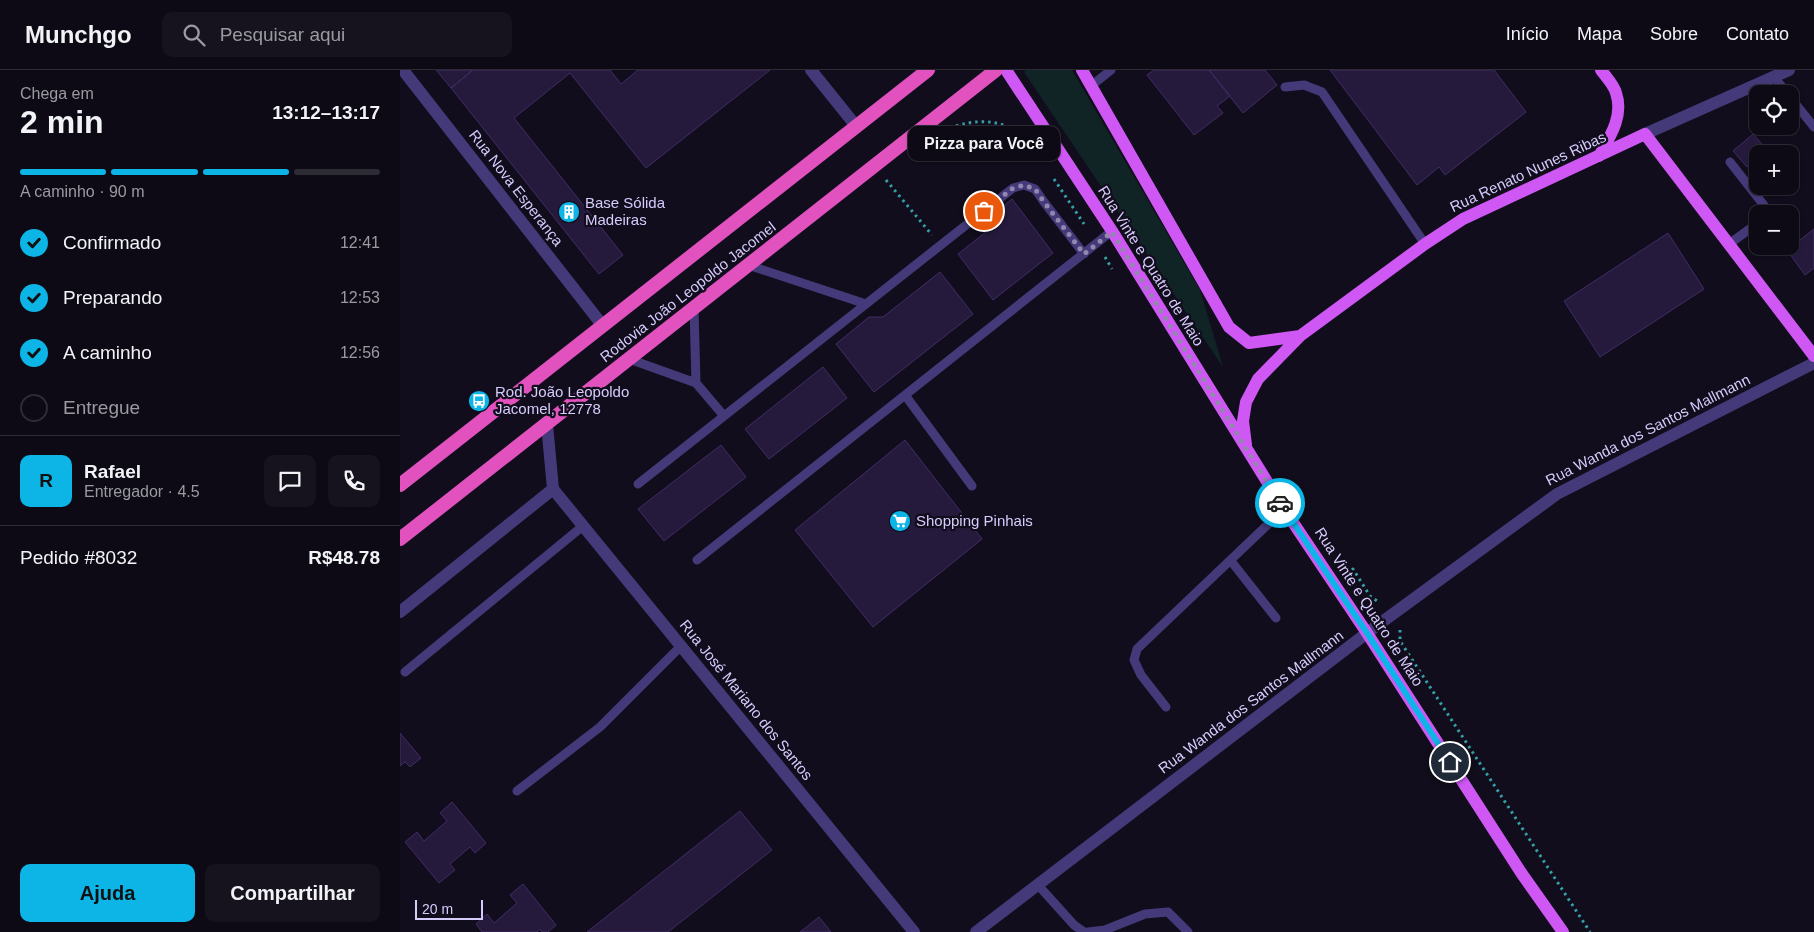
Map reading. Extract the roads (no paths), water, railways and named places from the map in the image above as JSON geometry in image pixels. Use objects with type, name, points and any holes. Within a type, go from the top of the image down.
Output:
[{"type":"highway","name":"Rodovia João Leopoldo Jacomel","points":[[400,485],[928,70]]},
{"type":"highway","name":"Rodovia João Leopoldo Jacomel","points":[[400,539],[996,70]]},
{"type":"main road","name":"Rua Vinte e Quatro de Maio","points":[[1006,70],[1112,232],[1284,509],[1367,633],[1522,874],[1563,932]]},
{"type":"main road","points":[[1082,70],[1229,327],[1249,343],[1300,336]]},
{"type":"main road","points":[[1599,156],[1613,132],[1619,112],[1616,92],[1601,70]]},
{"type":"main road","points":[[1646,134],[1814,356]]},
{"type":"main road","name":"Rua Renato Nunes Ribas","points":[[1246,450],[1242,421],[1246,402],[1258,379],[1300,336],[1425,244],[1463,219],[1646,134]]},
{"type":"street","name":"Rua Nova Esperança","points":[[403,70],[603,326]]},
{"type":"street","points":[[811,70],[856,126]]},
{"type":"street","name":"Rua Renato Nunes Ribas","points":[[1646,134],[1789,70]]},
{"type":"street","name":"Rua Wanda dos Santos Mallmann","points":[[976,932],[1367,633],[1557,494],[1814,363]]},
{"type":"street","points":[[400,612],[553,489],[547,424]]},
{"type":"street","name":"Rua José Mariano dos Santos","points":[[553,489],[914,932]]},
{"type":"lane","points":[[1091,86],[1111,70]]},
{"type":"lane","points":[[1774,77],[1781,85]]},
{"type":"lane","points":[[1285,87],[1304,84],[1322,92],[1425,244]]},
{"type":"lane","points":[[1799,108],[1814,127]]},
{"type":"lane","points":[[1730,162],[1764,205]]},
{"type":"lane","points":[[638,484],[1013,188],[1024,185],[1035,189],[1084,254]]},
{"type":"lane","points":[[1729,244],[1749,230]]},
{"type":"lane","points":[[697,560],[1112,232]]},
{"type":"lane","points":[[748,265],[866,304]]},
{"type":"lane","points":[[694,308],[696,383]]},
{"type":"lane","points":[[629,359],[696,383],[724,416]]},
{"type":"lane","points":[[905,395],[972,486]]},
{"type":"lane","points":[[1166,707],[1141,675],[1134,660],[1137,649],[1284,509]]},
{"type":"lane","points":[[405,672],[583,526]]},
{"type":"lane","points":[[1231,560],[1276,618]]},
{"type":"lane","points":[[517,792],[600,727],[681,646]]},
{"type":"lane","points":[[1038,885],[1074,925],[1084,932]]},
{"type":"lane","points":[[1088,932],[1104,930],[1145,914],[1168,912],[1188,932]]},
{"type":"place","name":"Pizza para Você","points":[[984,211]]},
{"type":"place","name":"Base Sólida Madeiras","points":[[569,212]]},
{"type":"place","name":"Rod. João Leopoldo Jacomel, 12778","points":[[479,401]]},
{"type":"place","name":"Shopping Pinhais","points":[[900,521]]}]
